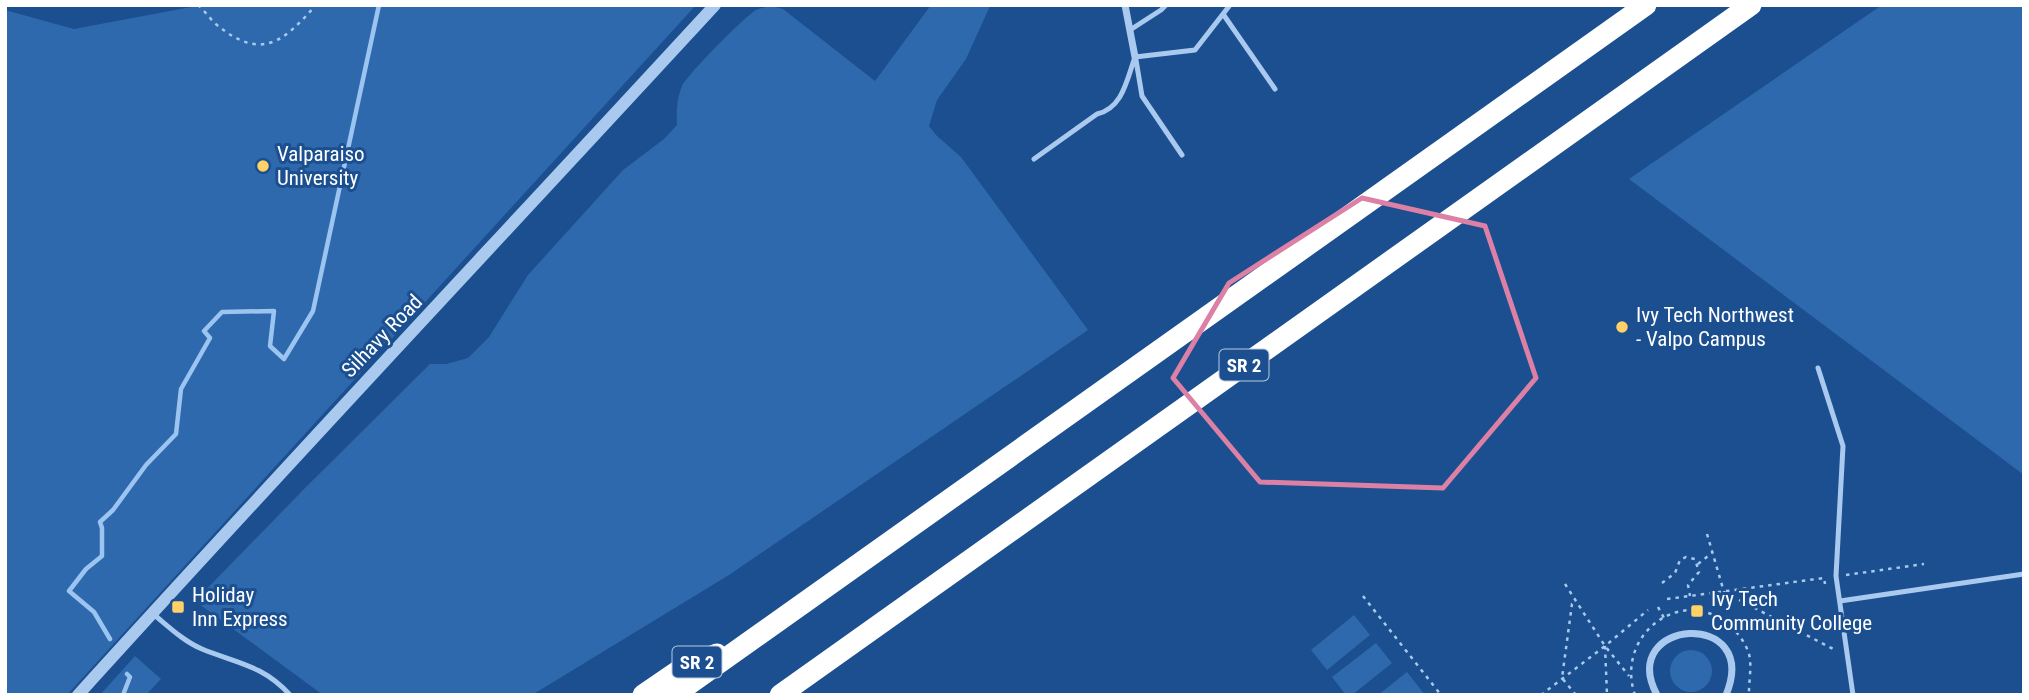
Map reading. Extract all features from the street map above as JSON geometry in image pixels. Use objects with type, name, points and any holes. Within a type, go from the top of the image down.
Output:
[{"type":"highway","name":"SR 2","points":[[643,695],[681,669],[754,638],[1646,5]]},
{"type":"highway","points":[[1709,36],[1752,5]]},
{"type":"highway","name":"SR 2","points":[[780,695],[1709,36],[1765,5]]},
{"type":"highway","points":[[674,695],[754,638]]},
{"type":"street","name":"Silhavy Road","points":[[78,695],[715,5]]},
{"type":"street","points":[[1125,5],[1135,57]]},
{"type":"street","points":[[1657,695],[1651,677],[1654,655],[1671,637],[1684,632],[1697,632],[1720,643],[1728,655],[1732,668],[1726,695]]},
{"type":"lane","points":[[1130,30],[1166,5]]},
{"type":"lane","points":[[1135,57],[1195,50],[1230,5]]},
{"type":"lane","points":[[1223,14],[1275,89]]},
{"type":"lane","points":[[1135,57],[1142,96],[1182,155]]},
{"type":"lane","points":[[1034,159],[1097,114],[1108,111],[1120,98],[1135,57]]},
{"type":"lane","points":[[1818,368],[1843,446],[1836,576],[1853,695]]},
{"type":"lane","points":[[1840,601],[2024,574]]},
{"type":"lane","points":[[152,613],[200,648],[243,662],[270,675],[289,695]]},
{"type":"path","points":[[198,5],[215,24],[233,37],[258,44],[276,42],[291,33],[316,5]]},
{"type":"path","points":[[1707,534],[1724,592],[1729,625]]},
{"type":"path","points":[[1698,564],[1713,553]]},
{"type":"path","points":[[1662,583],[1675,573],[1680,560],[1690,557],[1698,564],[1698,576],[1688,585],[1689,596]]},
{"type":"path","points":[[1846,575],[1924,564]]},
{"type":"path","points":[[1667,599],[1824,578],[1826,590]]},
{"type":"path","points":[[1565,584],[1605,646],[1630,678]]},
{"type":"path","points":[[1724,592],[1835,650]]},
{"type":"path","points":[[1363,596],[1441,695]]},
{"type":"path","points":[[1576,601],[1572,604],[1562,678],[1576,695]]},
{"type":"path","points":[[1658,607],[1664,618]]},
{"type":"path","points":[[1541,695],[1648,610]]},
{"type":"path","points":[[1833,638],[1837,660]]},
{"type":"path","points":[[1605,646],[1607,695]]},
{"type":"highlighted area","points":[[1362,198],[1485,226],[1536,378],[1443,488],[1260,482],[1173,378],[1229,283]]},
{"type":"shaded area","points":[[202,5],[696,5],[67,695],[5,695],[5,10],[74,29]]},
{"type":"shaded area","points":[[931,5],[990,6],[966,59],[937,100],[929,126],[961,157],[1088,330],[729,575],[532,695],[323,695],[195,601],[430,364],[446,364],[468,358],[489,337],[528,275],[623,170],[664,139],[677,125],[679,95],[686,80],[729,34],[756,10],[766,7],[783,9],[875,81]]},
{"type":"shaded area","points":[[1882,5],[2024,5],[2024,475],[1629,179]]},
{"type":"shaded area","points":[[1354,615],[1370,635],[1327,670],[1311,650]]},
{"type":"shaded area","points":[[1376,643],[1392,663],[1352,695],[1346,695],[1332,677]]},
{"type":"shaded area","points":[[1691,650],[1706,656],[1712,671],[1706,686],[1691,692],[1676,686],[1670,671],[1676,656]]},
{"type":"shaded area","points":[[135,656],[161,679],[146,695],[100,695]]},
{"type":"shaded area","points":[[1407,672],[1425,695],[1378,695]]},
{"type":"waterway","points":[[110,639],[94,612],[69,591],[86,569],[102,556],[100,522],[113,510],[146,465],[176,434],[181,389],[210,338],[204,331],[222,312],[274,311],[270,346],[284,359],[313,311],[379,5]]},
{"type":"waterway","points":[[123,695],[130,677],[127,674]]},
{"type":"place","name":"Valparaiso University","points":[[263,166]]},
{"type":"place","name":"Ivy Tech Northwest - Valpo Campus","points":[[1622,327]]},
{"type":"place","name":"Holiday Inn Express","points":[[178,607]]},
{"type":"place","name":"Ivy Tech Community College","points":[[1697,611]]}]
